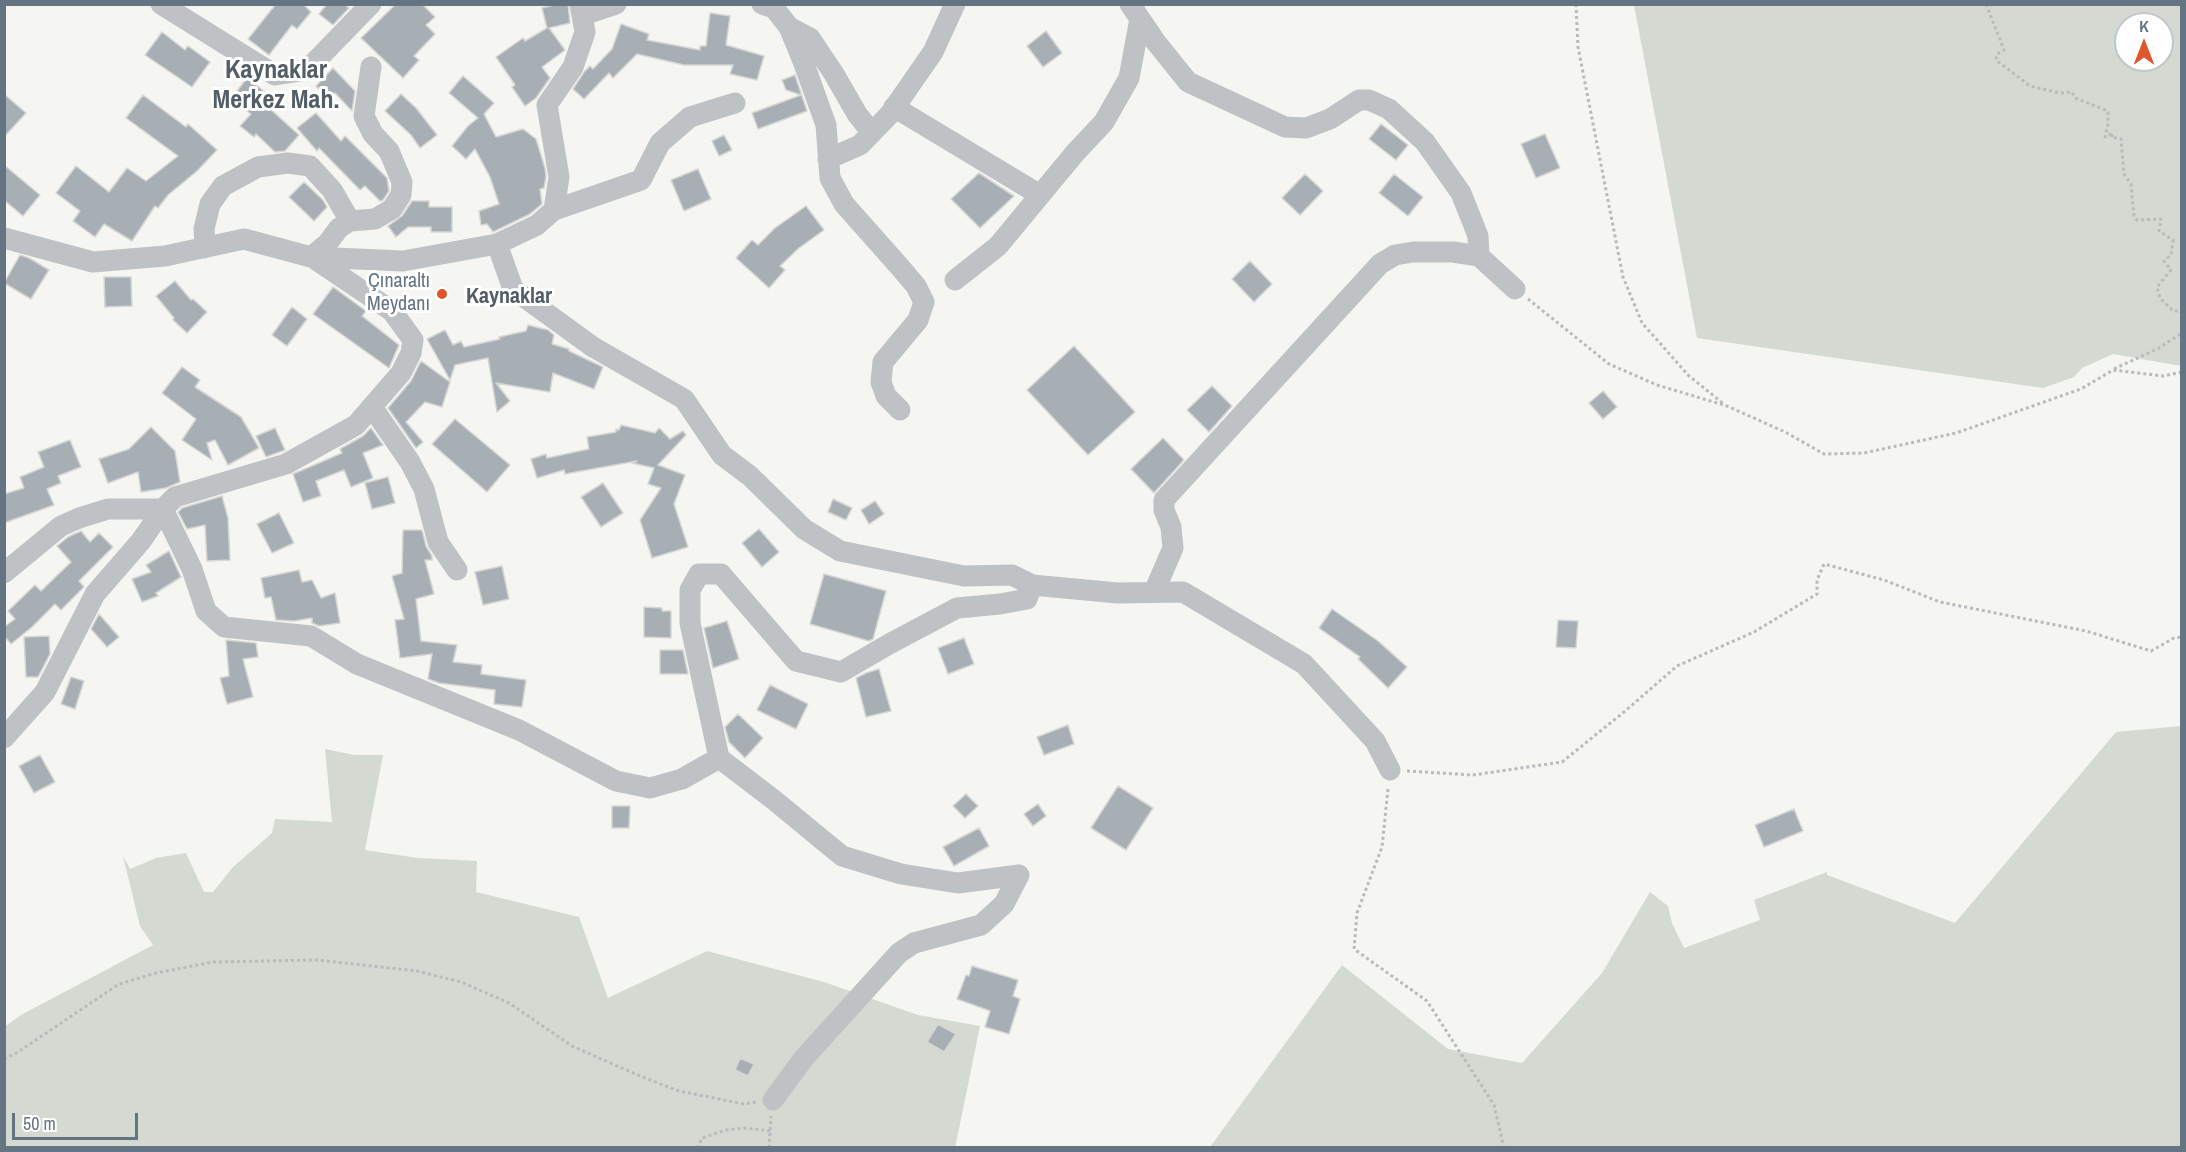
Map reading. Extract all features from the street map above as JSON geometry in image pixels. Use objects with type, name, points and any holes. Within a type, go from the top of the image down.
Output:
[{"type":"street","points":[[161,4],[275,75],[307,70],[369,5]]},
{"type":"street","points":[[554,210],[559,177],[547,105],[573,67],[585,32],[581,10],[616,4]]},
{"type":"street","points":[[762,4],[774,8],[789,27],[826,125],[830,178],[844,204],[916,286],[924,302],[918,320],[883,362],[881,382],[886,396],[900,410]]},
{"type":"street","points":[[828,159],[860,145],[894,107],[933,52],[955,4]]},
{"type":"street","points":[[955,280],[998,246],[1104,122],[1128,78],[1135,12]]},
{"type":"street","points":[[1135,12],[1188,82],[1286,127],[1306,128],[1330,119],[1359,100],[1369,100],[1389,110],[1425,142],[1461,193],[1478,236],[1479,256]]},
{"type":"street","points":[[789,27],[810,38],[857,114],[872,133]]},
{"type":"street","points":[[312,257],[327,244],[339,228],[350,221],[375,219],[392,209],[401,195],[402,182],[389,151],[374,134],[364,116],[371,67]]},
{"type":"street","points":[[4,238],[93,262],[165,256],[244,239],[312,257],[403,261],[497,244],[537,225],[554,210],[641,180],[660,143],[690,117],[735,103]]},
{"type":"street","points":[[894,107],[1040,195]]},
{"type":"street","points":[[206,248],[204,229],[210,204],[223,186],[258,167],[288,164],[310,166],[332,190],[350,221]]},
{"type":"street","points":[[497,244],[513,289],[593,347],[684,399],[722,455],[750,476],[804,529],[840,551],[964,576],[1012,575],[1032,585],[1118,593],[1183,592],[1304,664],[1375,741],[1390,770]]},
{"type":"street","points":[[1154,592],[1173,548],[1171,527],[1164,510],[1164,500],[1380,264],[1395,255],[1413,252],[1453,252],[1479,256],[1515,289]]},
{"type":"street","points":[[4,738],[45,692],[95,594],[141,542],[163,509],[175,497],[286,464],[356,425],[401,373],[411,353],[413,340],[392,311],[312,257]]},
{"type":"street","points":[[372,407],[410,462],[424,489],[438,542],[457,570]]},
{"type":"street","points":[[4,573],[61,526],[79,518],[108,509],[163,509]]},
{"type":"street","points":[[163,509],[192,569],[206,611],[224,627],[311,636],[357,664],[519,730],[616,782],[650,788],[682,779],[719,758]]},
{"type":"street","points":[[773,1100],[804,1058],[899,953],[914,943],[981,925],[1004,904],[1019,875],[958,883],[901,874],[842,856],[719,758],[690,623],[690,590],[699,574],[721,574],[796,661],[841,672],[957,608],[1027,599],[1032,585]]},
{"type":"path","points":[[1576,4],[1578,47],[1623,277],[1641,323],[1688,375],[1727,406]]},
{"type":"path","points":[[1986,4],[2004,50],[1997,54],[1996,60],[2030,86],[2060,93],[2072,92],[2075,98],[2108,111],[2105,137],[2113,133],[2111,137],[2121,139],[2124,174],[2131,184],[2134,216],[2137,220],[2161,219],[2159,231],[2173,240],[2171,255],[2164,261],[2171,270],[2157,287],[2160,298],[2173,311],[2180,311],[2181,314]]},
{"type":"path","points":[[1515,289],[1609,364],[1657,385],[1727,406],[1785,432],[1824,454],[1864,453],[1956,433],[2081,389],[2113,370],[2159,348],[2181,333]]},
{"type":"path","points":[[2113,370],[2163,376],[2181,372]]},
{"type":"path","points":[[1504,1148],[1494,1105],[1427,1001],[1354,949],[1357,913],[1383,847],[1390,770],[1473,775],[1562,762],[1677,666],[1754,632],[1817,594],[1817,580],[1824,564],[1884,580],[1940,602],[2086,631],[2151,651],[2174,638],[2181,637]]},
{"type":"path","points":[[4,1059],[119,984],[147,976],[213,962],[317,960],[417,971],[461,982],[509,1004],[572,1046],[680,1091],[744,1104],[773,1100],[769,1148]]},
{"type":"path","points":[[697,1148],[702,1138],[726,1130],[745,1128],[770,1131]]},
{"type":"shaded area","points":[[1634,5],[2181,5],[2181,366],[2113,354],[2082,368],[2074,377],[2043,388],[1697,338]]},
{"type":"shaded area","points":[[2181,726],[2181,1147],[1210,1147],[1342,965],[1448,1049],[1522,1063],[1602,973],[1650,892],[1668,906],[1672,923],[1684,948],[1760,920],[1754,900],[1827,872],[1827,875],[1955,923],[2116,732]]},
{"type":"shaded area","points":[[325,749],[354,755],[383,755],[365,850],[418,858],[477,861],[476,892],[579,917],[608,998],[707,951],[824,982],[918,1015],[980,1026],[955,1148],[5,1147],[4,1027],[21,1015],[153,945],[140,926],[123,856],[130,869],[156,858],[186,853],[204,892],[213,892],[233,867],[272,833],[275,819],[332,822]]},
{"type":"building","points":[[276,4],[303,4],[311,12],[297,29],[292,25],[269,55],[248,39]]},
{"type":"building","points":[[327,4],[344,4],[349,8],[333,25],[319,14]]},
{"type":"building","points":[[396,4],[422,4],[435,17],[426,25],[435,34],[414,56],[419,60],[403,78],[361,38]]},
{"type":"building","points":[[568,4],[570,23],[549,28],[565,50],[542,67],[550,78],[536,98],[525,106],[512,87],[515,85],[496,57],[523,38],[525,41],[547,28],[542,8]]},
{"type":"building","points":[[710,13],[730,16],[726,45],[764,56],[757,80],[730,74],[733,65],[684,65],[637,54],[613,78],[609,73],[584,99],[573,89],[584,72],[590,66],[593,69],[612,49],[621,24],[649,34],[647,40],[700,50],[700,46],[706,46]]},
{"type":"building","points":[[1046,31],[1062,53],[1043,67],[1027,46]]},
{"type":"building","points":[[162,32],[185,50],[188,46],[210,62],[192,87],[145,55]]},
{"type":"building","points":[[333,68],[355,91],[352,111],[335,93],[328,99],[316,86]]},
{"type":"building","points":[[795,75],[807,111],[758,129],[752,113],[801,95],[786,90],[782,80]]},
{"type":"building","points":[[463,76],[494,103],[484,114],[496,137],[523,129],[536,139],[545,168],[544,188],[540,189],[542,204],[530,214],[493,232],[487,224],[481,225],[479,211],[499,204],[490,177],[475,149],[466,159],[452,146],[468,126],[478,118],[449,93]]},
{"type":"building","points":[[247,78],[274,99],[268,107],[299,135],[285,151],[275,152],[256,134],[254,137],[240,126],[251,114],[231,99]]},
{"type":"building","points":[[4,94],[26,113],[4,137]]},
{"type":"building","points":[[401,94],[416,108],[437,135],[420,148],[411,135],[385,111]]},
{"type":"building","points":[[143,95],[186,127],[188,124],[217,150],[197,171],[168,195],[158,208],[155,206],[132,241],[104,224],[95,237],[73,221],[80,211],[56,193],[76,166],[109,192],[127,168],[146,181],[178,156],[126,118]]},
{"type":"building","points":[[316,113],[341,141],[345,136],[387,178],[389,191],[383,200],[380,201],[365,186],[360,190],[319,148],[317,151],[297,128]]},
{"type":"building","points":[[1381,124],[1408,145],[1396,160],[1369,139]]},
{"type":"building","points":[[1545,134],[1560,168],[1536,178],[1521,144]]},
{"type":"building","points":[[724,135],[732,150],[719,156],[712,141]]},
{"type":"building","points":[[4,165],[40,195],[23,216],[4,200]]},
{"type":"building","points":[[698,169],[711,199],[684,211],[671,180]]},
{"type":"building","points":[[979,173],[1014,196],[980,228],[951,199]]},
{"type":"building","points":[[1305,174],[1323,191],[1300,215],[1282,198]]},
{"type":"building","points":[[1394,174],[1423,197],[1408,216],[1379,193]]},
{"type":"building","points":[[304,182],[327,207],[314,221],[289,197]]},
{"type":"building","points":[[412,201],[429,201],[429,207],[452,207],[452,232],[431,232],[431,227],[408,227],[396,237],[388,226],[402,216]]},
{"type":"building","points":[[806,206],[824,230],[799,248],[780,266],[785,270],[769,288],[736,258],[752,240],[758,245],[775,228]]},
{"type":"building","points":[[20,255],[49,270],[31,299],[4,283]]},
{"type":"building","points":[[1250,261],[1272,284],[1254,302],[1232,279]]},
{"type":"building","points":[[104,277],[131,277],[132,306],[105,307]]},
{"type":"building","points":[[175,281],[191,300],[193,299],[207,312],[187,333],[173,320],[174,318],[156,296]]},
{"type":"building","points":[[333,287],[366,311],[362,316],[399,345],[389,368],[313,314]]},
{"type":"building","points":[[292,307],[307,319],[287,346],[272,335]]},
{"type":"building","points":[[528,325],[548,330],[554,335],[552,344],[569,349],[603,367],[594,389],[553,373],[550,392],[496,383],[510,401],[497,412],[488,358],[455,365],[450,380],[427,339],[445,330],[453,345],[461,341],[464,347],[526,331]]},
{"type":"building","points":[[1074,346],[1135,412],[1088,455],[1027,390]]},
{"type":"building","points":[[421,361],[450,382],[442,407],[425,402],[406,422],[423,442],[416,448],[388,408],[411,381]]},
{"type":"building","points":[[182,367],[200,380],[195,387],[241,417],[259,448],[228,465],[215,440],[207,443],[212,460],[182,440],[196,419],[162,393]]},
{"type":"building","points":[[1212,386],[1232,406],[1209,432],[1187,410]]},
{"type":"building","points":[[1603,391],[1617,407],[1603,419],[1589,403]]},
{"type":"building","points":[[455,419],[510,465],[487,492],[432,444]]},
{"type":"building","points":[[621,425],[655,433],[659,428],[670,439],[683,431],[686,435],[658,465],[685,475],[674,504],[688,547],[652,558],[640,520],[661,488],[648,484],[654,468],[632,463],[637,461],[565,474],[564,470],[537,478],[531,459],[546,454],[547,458],[589,449],[587,437],[616,432]]},
{"type":"building","points":[[151,427],[175,451],[180,482],[166,488],[141,492],[138,472],[108,483],[99,459],[129,449]]},
{"type":"building","points":[[275,428],[285,450],[266,457],[256,436]]},
{"type":"building","points":[[371,428],[383,445],[363,453],[373,478],[351,487],[344,470],[316,481],[321,496],[303,502],[293,474],[342,453],[340,449],[363,436]]},
{"type":"building","points":[[1163,438],[1184,460],[1154,493],[1131,469]]},
{"type":"building","points":[[70,440],[81,467],[58,476],[61,483],[47,489],[54,505],[4,523],[4,494],[24,488],[20,477],[44,467],[38,452]]},
{"type":"building","points":[[388,477],[395,503],[372,509],[365,483]]},
{"type":"building","points":[[603,483],[623,513],[601,527],[581,497]]},
{"type":"building","points":[[222,496],[228,518],[230,560],[207,561],[205,525],[187,529],[178,512],[182,508]]},
{"type":"building","points":[[833,499],[852,508],[846,520],[828,512]]},
{"type":"building","points":[[875,501],[884,514],[869,524],[861,510]]},
{"type":"building","points":[[279,513],[294,543],[272,553],[257,524]]},
{"type":"building","points":[[759,529],[779,552],[762,567],[742,543]]},
{"type":"building","points":[[403,530],[422,530],[426,546],[432,556],[432,560],[425,560],[434,594],[416,599],[421,641],[457,645],[453,662],[482,665],[481,674],[526,680],[522,707],[494,704],[495,690],[439,683],[428,679],[432,654],[400,658],[395,620],[404,619],[392,576],[402,573]]},
{"type":"building","points":[[81,531],[90,542],[99,533],[113,547],[79,581],[84,587],[61,610],[55,604],[11,644],[4,636],[4,627],[15,619],[8,611],[35,585],[41,591],[71,562],[57,546],[68,537]]},
{"type":"building","points":[[169,551],[181,577],[156,593],[158,596],[142,602],[132,579],[151,572],[146,565]]},
{"type":"building","points":[[502,566],[509,599],[483,605],[475,572]]},
{"type":"building","points":[[299,570],[302,582],[312,580],[321,598],[335,593],[340,623],[319,626],[312,623],[312,618],[294,621],[276,620],[271,597],[265,598],[261,578]]},
{"type":"building","points":[[824,574],[886,591],[873,639],[869,641],[810,624]]},
{"type":"building","points":[[644,607],[671,611],[671,638],[644,637]]},
{"type":"building","points":[[1332,609],[1378,641],[1407,667],[1388,688],[1358,659],[1360,657],[1319,628]]},
{"type":"building","points":[[99,614],[119,637],[107,647],[91,629]]},
{"type":"building","points":[[1558,620],[1578,621],[1576,648],[1556,647]]},
{"type":"building","points":[[727,621],[739,659],[713,668],[704,628]]},
{"type":"building","points":[[49,636],[50,654],[38,677],[26,677],[24,637]]},
{"type":"building","points":[[964,638],[974,664],[948,674],[938,648]]},
{"type":"building","points":[[226,640],[256,643],[258,657],[243,659],[253,697],[227,704],[220,678],[229,676]]},
{"type":"building","points":[[660,650],[683,650],[688,674],[660,674]]},
{"type":"building","points":[[879,669],[891,711],[866,717],[856,678]]},
{"type":"building","points":[[71,677],[84,681],[75,709],[61,704]]},
{"type":"building","points":[[770,685],[808,704],[796,729],[757,710]]},
{"type":"building","points":[[738,714],[763,738],[745,758],[729,742],[725,727]]},
{"type":"building","points":[[1068,725],[1074,744],[1044,755],[1037,737]]},
{"type":"building","points":[[40,755],[55,782],[34,793],[19,766]]},
{"type":"building","points":[[1118,786],[1153,808],[1126,850],[1091,828]]},
{"type":"building","points":[[966,794],[978,806],[965,818],[953,806]]},
{"type":"building","points":[[1038,804],[1046,816],[1033,826],[1024,814]]},
{"type":"building","points":[[612,806],[630,806],[629,828],[612,828]]},
{"type":"building","points":[[1794,809],[1803,831],[1764,847],[1755,825]]},
{"type":"building","points":[[979,828],[989,846],[954,866],[943,847]]},
{"type":"building","points":[[972,966],[1018,980],[1013,996],[1020,999],[1009,1034],[985,1027],[990,1011],[957,999]]},
{"type":"building","points":[[938,1024],[956,1034],[944,1052],[927,1042]]},
{"type":"building","points":[[740,1058],[754,1064],[748,1076],[735,1070]]},
{"type":"place","name":"Çınaraltı Meydanı","points":[[442,294]]},
{"type":"district","name":"Kaynaklar Merkez Mah.","points":[[276,86]]},
{"type":"district","name":"Kaynaklar","points":[[509,297]]}]
